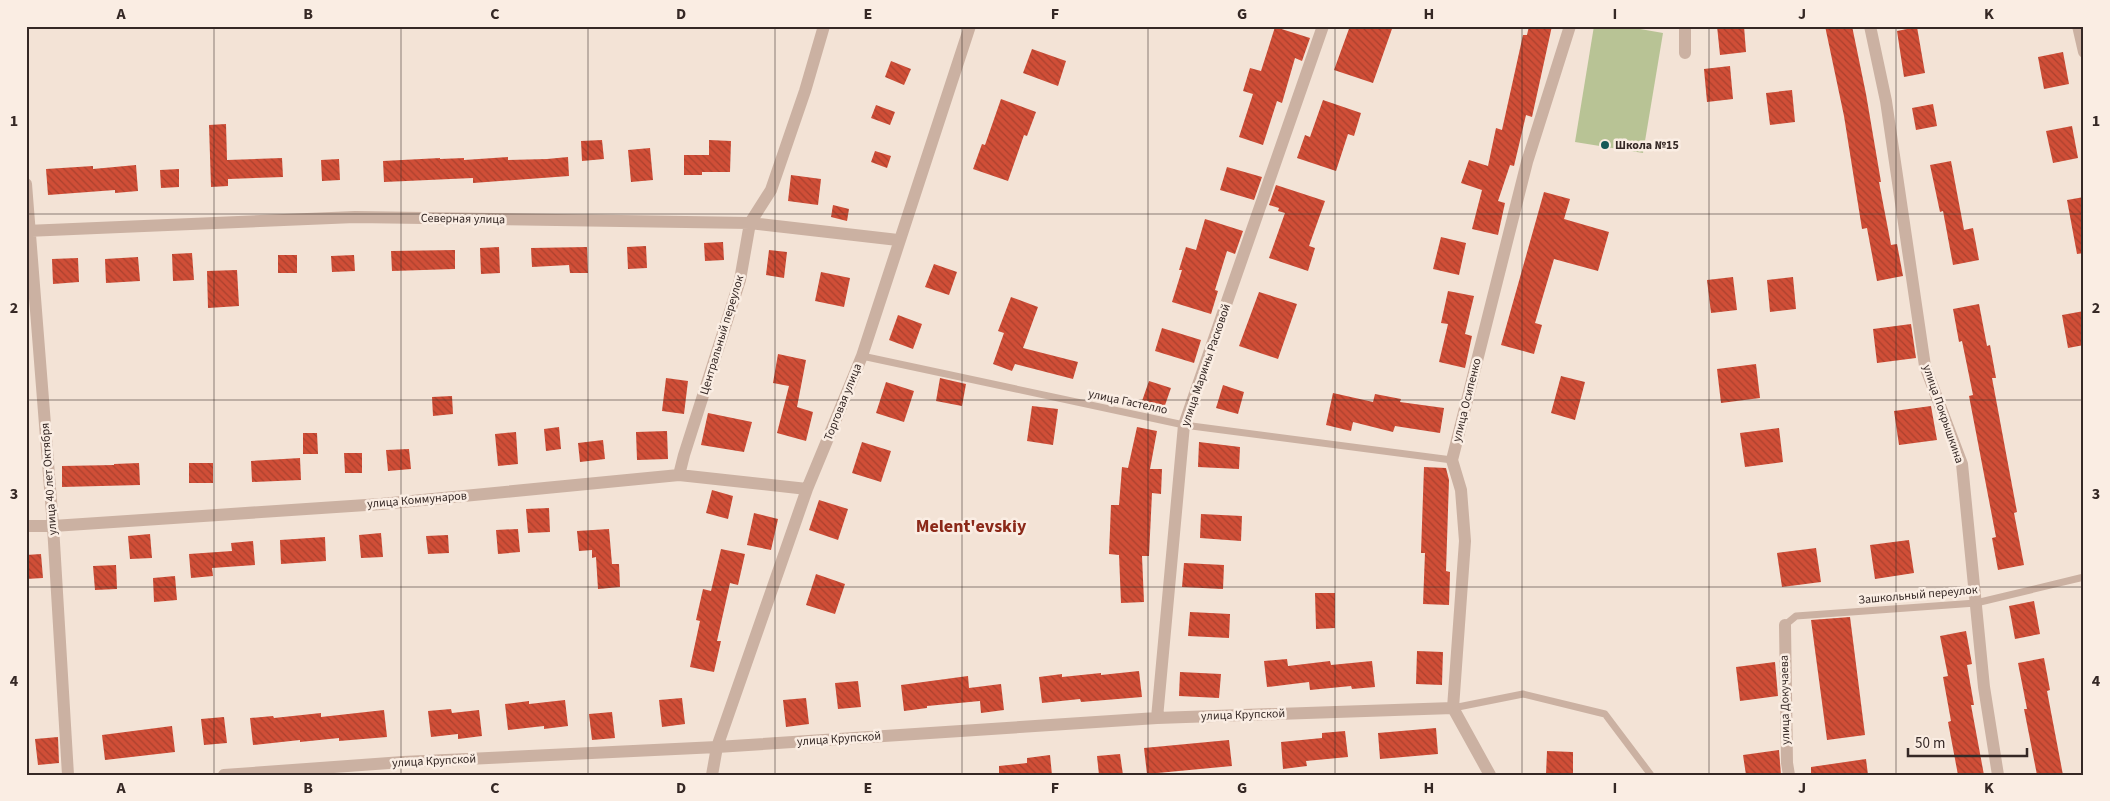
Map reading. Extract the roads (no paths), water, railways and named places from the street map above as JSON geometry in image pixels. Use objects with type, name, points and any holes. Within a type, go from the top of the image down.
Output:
[{"type":"street","name":"Центральный переулок","points":[[679,475],[740,280],[750,222],[771,190],[805,91],[824,26]]},
{"type":"street","name":"Торговая улица","points":[[712,775],[717,747],[807,489],[862,356],[898,240],[970,26]]},
{"type":"street","name":"улица Марины Расковой","points":[[1157,718],[1184,425],[1323,26]]},
{"type":"street","name":"улица Осипенко","points":[[1453,708],[1465,541],[1461,490],[1452,460],[1527,162],[1570,26]]},
{"type":"street","points":[[1685,26],[1685,53]]},
{"type":"street","name":"улица Покрышкина","points":[[1870,26],[1886,101],[1925,366],[1962,464],[1984,687],[1998,775]]},
{"type":"street","points":[[2078,26],[2084,52]]},
{"type":"street","name":"улица 40 лет Октября","points":[[26,184],[28,231],[53,526],[68,775]]},
{"type":"street","name":"Северная улица","points":[[28,231],[355,217],[750,222],[898,240]]},
{"type":"street","name":"улица Коммунаров","points":[[26,526],[53,526],[381,504],[679,475],[807,489]]},
{"type":"street","name":"улица Докучаева","points":[[1785,625],[1787,763],[1789,775]]},
{"type":"street","points":[[1453,708],[1490,775]]},
{"type":"street","name":"улица Крупской","points":[[224,775],[403,762],[717,747],[1157,718],[1453,708]]},
{"type":"lane","name":"улица Гастелло","points":[[862,356],[1184,425],[1452,460]]},
{"type":"lane","name":"Зашкольный переулок","points":[[1785,625],[1796,616],[1976,603],[2084,577]]},
{"type":"lane","points":[[1453,708],[1523,694],[1604,714],[1651,775]]},
{"type":"place","name":"Школа №15","points":[[1605,145]]},
{"type":"district","name":"Melent'evskiy","points":[[971,526]]}]
